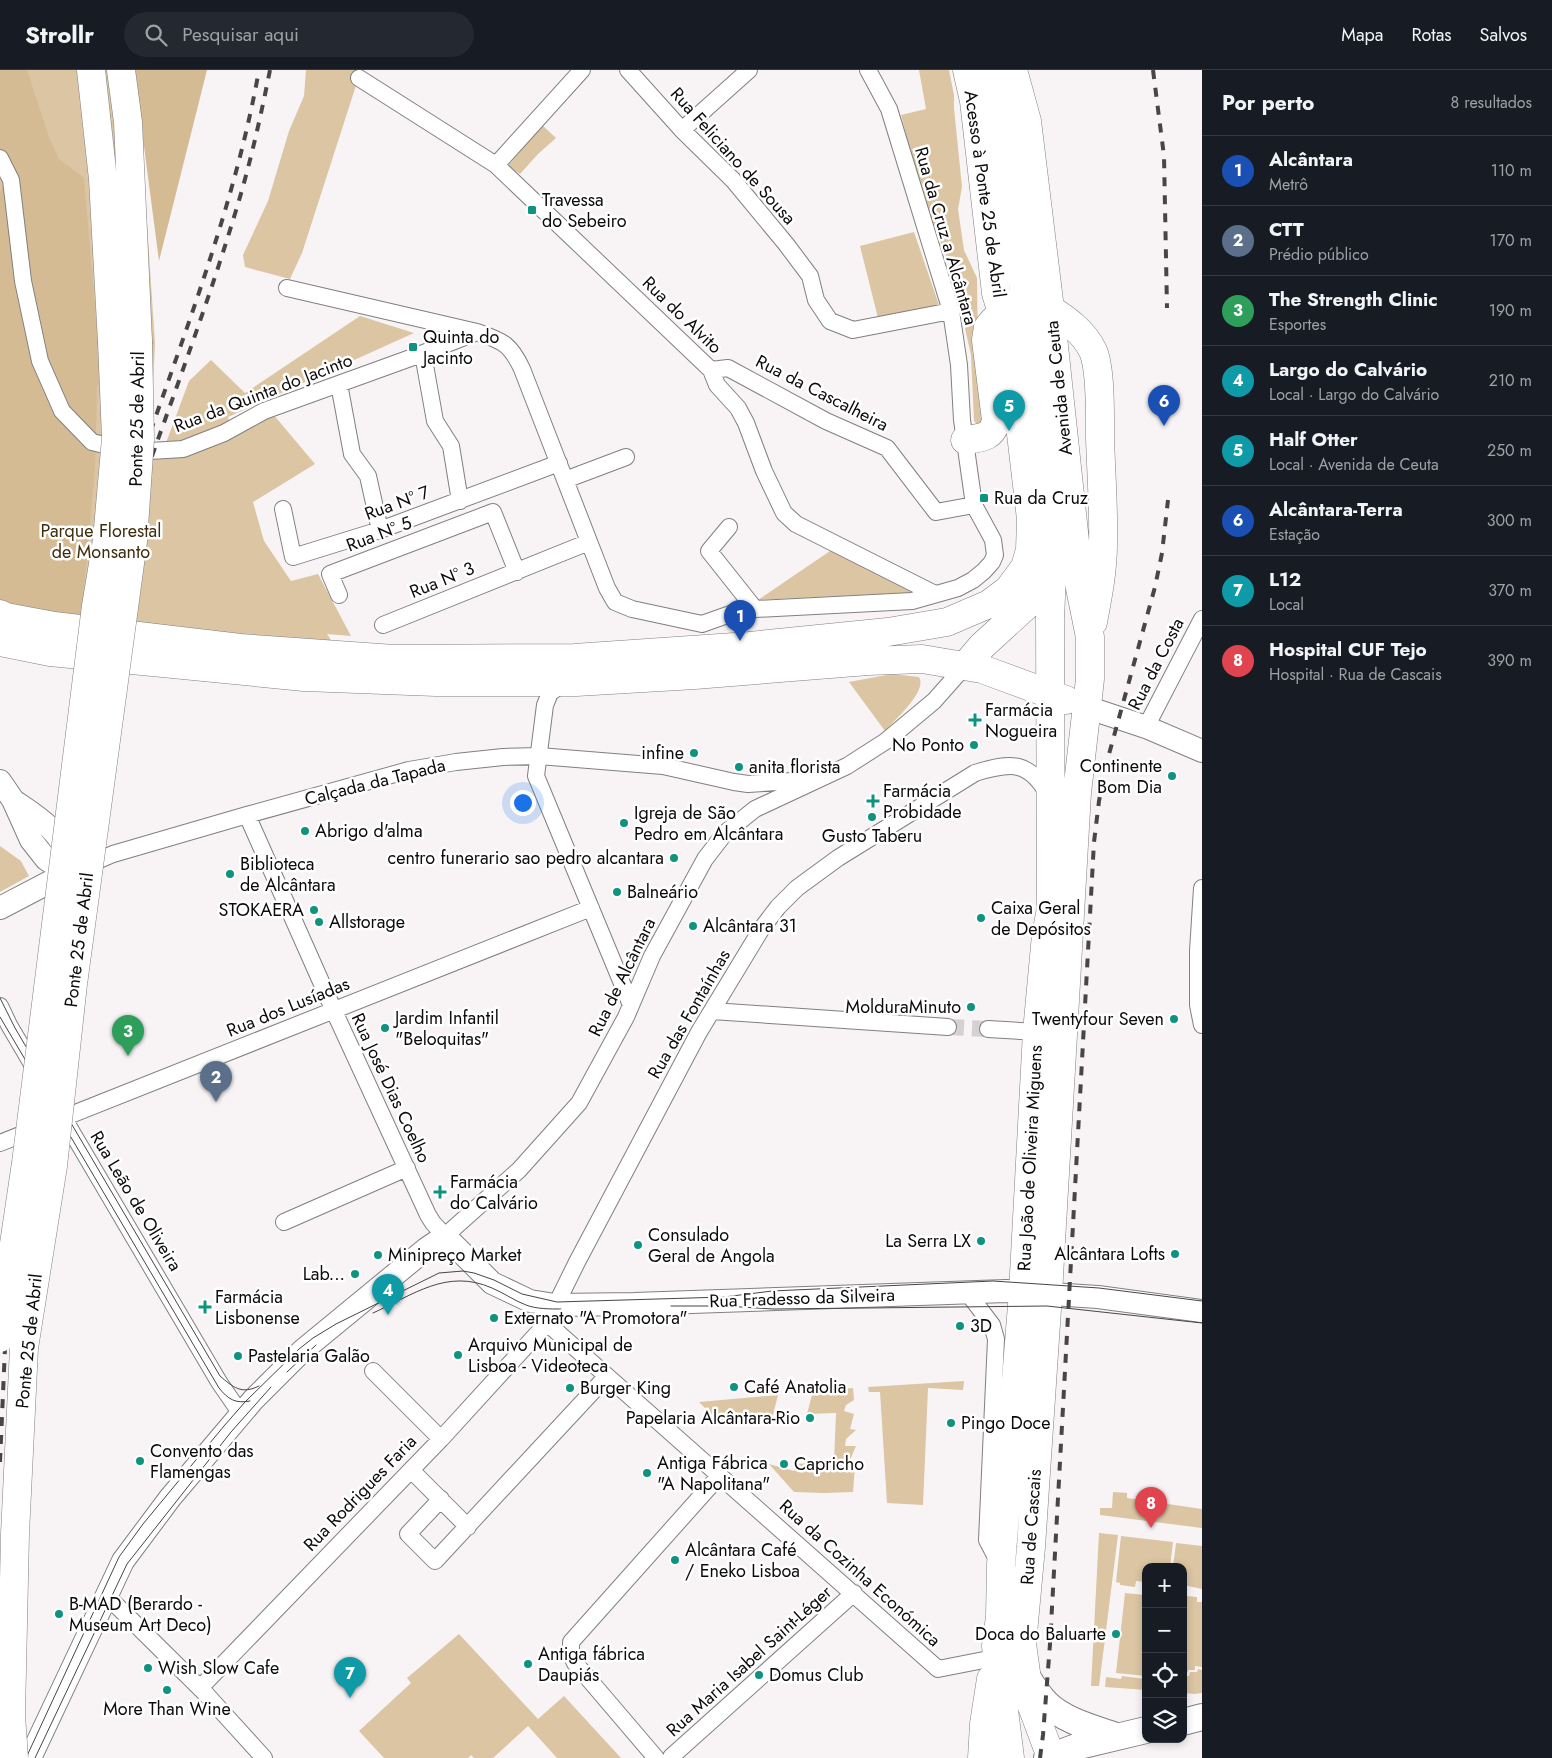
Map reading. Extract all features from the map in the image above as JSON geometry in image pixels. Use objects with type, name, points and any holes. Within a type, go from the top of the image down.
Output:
[{"type":"highway","name":"Ponte 25 de Abril","points":[[14,1758],[11,1714],[15,1544],[24,1348],[53,1166],[74,974],[133,541],[140,439],[103,179],[90,70]]},
{"type":"highway","points":[[121,70],[128,122]]},
{"type":"highway","points":[[128,122],[142,70]]},
{"type":"highway","name":"Acesso à Ponte 25 de Abril","points":[[967,70],[974,101],[996,293],[1023,329]]},
{"type":"highway","name":"Avenida de Ceuta","points":[[989,70],[1004,138],[1023,329],[1090,637],[1090,679],[1086,708]]},
{"type":"highway","name":"Avenida de Ceuta","points":[[1012,70],[1027,121],[1023,329],[1037,369],[1054,533],[1050,618],[1052,694]]},
{"type":"highway","name":"Ponte 25 de Abril","points":[[0,1338],[26,1162],[96,606],[107,540],[125,341],[128,122]]},
{"type":"highway","points":[[1023,329],[1070,323],[1086,339],[1094,352],[1097,366],[1100,414],[1103,544],[1100,586],[1090,637]]},
{"type":"highway","points":[[965,440],[987,436],[992,432],[1023,329]]},
{"type":"highway","points":[[0,614],[54,626],[133,636],[240,648],[394,659],[584,657],[749,646],[888,632],[947,622],[989,604],[1008,590],[1025,568],[1030,550],[1031,519],[1023,329]]},
{"type":"highway","points":[[965,666],[982,646],[1040,593],[1052,574]]},
{"type":"highway","points":[[0,642],[50,652],[304,677],[436,682],[576,682],[695,675],[868,661],[922,659],[999,674],[1086,708]]},
{"type":"highway","name":"Rua João de Oliveira Miguens","points":[[1036,1293],[1037,1032],[1046,935],[1051,909],[1052,694]]},
{"type":"highway","name":"Rua João de Oliveira Miguens","points":[[1036,1293],[1077,793],[1086,708]]},
{"type":"highway","name":"Rua de Cascais","points":[[1010,1758],[995,1652],[1000,1617],[1001,1565],[1036,1293]]},
{"type":"highway","name":"Rua de Cascais","points":[[1036,1293],[1031,1537],[1022,1644],[1030,1701],[1050,1758]]},
{"type":"highway","points":[[982,1758],[984,1724],[995,1652]]},
{"type":"main road","points":[[1086,708],[1146,727],[1202,751]]},
{"type":"main road","points":[[0,782],[13,800],[31,840],[46,859],[67,873]]},
{"type":"main road","name":"Calçada da Tapada","points":[[0,908],[67,873]]},
{"type":"main road","points":[[30,1758],[123,1561],[170,1498],[241,1414],[302,1351],[445,1236]]},
{"type":"main road","name":"Rua Fradesso da Silveira","points":[[445,1236],[492,1283],[530,1301],[551,1314],[634,1304],[1006,1291],[1098,1298],[1202,1311]]},
{"type":"main road","points":[[1026,1675],[1046,1703],[1055,1711],[1116,1736]]},
{"type":"main road","points":[[1187,1721],[1202,1718]]},
{"type":"main road","points":[[1050,1758],[1116,1736],[1142,1731]]},
{"type":"street","points":[[496,165],[582,70]]},
{"type":"street","name":"Rua Feliciano de Sousa","points":[[628,70],[682,130],[733,180],[786,244],[810,276],[816,300],[830,321],[853,330],[951,311]]},
{"type":"street","points":[[682,130],[749,70]]},
{"type":"street","name":"Rua da Cruz a Alcântara","points":[[868,70],[888,109],[951,311],[959,364],[962,420],[974,504],[993,540],[995,556],[992,562],[973,580],[958,588],[935,594]]},
{"type":"street","name":"Rua do Alvito","points":[[359,78],[496,165],[711,370],[717,385],[738,408],[746,423],[764,471],[784,512],[796,524],[935,594]]},
{"type":"street","name":"Rua da Quinta do Jacinto","points":[[0,158],[11,180],[23,281],[40,361],[62,411],[92,442],[133,452],[183,449],[224,433],[264,411],[423,354],[477,332]]},
{"type":"street","points":[[287,288],[477,332],[501,341],[514,352],[522,368],[607,588],[615,602],[632,609],[702,624],[734,613],[755,609],[912,600],[935,594]]},
{"type":"street","points":[[423,354],[435,421],[451,446],[460,501]]},
{"type":"street","name":"Rua da Cascalheira","points":[[711,370],[728,368],[826,421],[887,448],[936,512],[974,504]]},
{"type":"street","points":[[339,384],[352,454],[368,476],[380,530]]},
{"type":"street","points":[[565,480],[626,457]]},
{"type":"street","name":"Rua Nº 7","points":[[283,509],[293,557],[380,530],[559,463]]},
{"type":"street","name":"Rua Nº 5","points":[[339,595],[330,574],[493,512],[517,572]]},
{"type":"street","points":[[729,527],[709,551],[755,609]]},
{"type":"street","name":"Rua Nº 3","points":[[383,625],[589,542]]},
{"type":"street","name":"Rua da Costa","points":[[1146,727],[1202,619]]},
{"type":"street","name":"Rua de Alcântara","points":[[445,1236],[519,1170],[579,1103],[631,1005],[652,956],[705,859],[715,845],[732,827],[755,809],[868,753],[901,730],[934,701],[965,666]]},
{"type":"street","points":[[576,682],[557,688],[550,693],[545,705],[536,776],[631,1005]]},
{"type":"street","name":"Calçada da Tapada","points":[[67,873],[113,854],[248,815],[409,770],[456,762],[503,757],[539,756],[663,766],[748,784],[806,780],[826,775]]},
{"type":"street","name":"Rua das Fontaínhas","points":[[551,1314],[699,1032],[762,928],[778,906],[797,888],[838,858],[975,773],[999,766],[1023,768],[1040,780],[1051,800]]},
{"type":"street","name":"Rua José Dias Coelho","points":[[248,815],[406,1168],[428,1215],[445,1236]]},
{"type":"street","points":[[1202,888],[1198,960],[1198,1005],[1202,1025]]},
{"type":"street","name":"Rua dos Lusíadas","points":[[0,1144],[591,908]]},
{"type":"street","name":"Rua Leão de Oliveira","points":[[0,1006],[5,1027],[64,1119],[220,1382],[241,1414]]},
{"type":"street","points":[[712,1011],[948,1027]]},
{"type":"street","points":[[988,1029],[1037,1032]]},
{"type":"street","points":[[284,1222],[406,1168]]},
{"type":"street","points":[[470,1278],[492,1283]]},
{"type":"street","points":[[967,1292],[995,1332],[995,1374],[987,1540],[1001,1565]]},
{"type":"street","name":"Rua da Cozinha Económica","points":[[551,1314],[607,1376],[938,1669],[995,1652]]},
{"type":"street","name":"Rua Rodrigues Faria","points":[[200,1688],[441,1439],[551,1314]]},
{"type":"street","points":[[373,1371],[441,1439]]},
{"type":"street","points":[[441,1500],[408,1534],[435,1561],[607,1376]]},
{"type":"street","points":[[411,1470],[468,1527]]},
{"type":"street","points":[[656,1758],[575,1663],[570,1648],[577,1635],[720,1475]]},
{"type":"street","name":"Rua Maria Isabel Saint-Léger","points":[[671,1757],[854,1594]]},
{"type":"street","points":[[107,1596],[200,1688],[262,1756]]},
{"type":"green space","name":"Parque Florestal de Monsanto","points":[[0,70],[147,70],[143,162],[155,344],[150,453],[163,451],[189,381],[211,360],[245,393],[360,316],[414,333],[228,417],[231,426],[267,407],[315,464],[253,502],[264,541],[291,581],[318,574],[351,636],[327,634],[349,667],[0,627]]},
{"type":"green space","points":[[306,70],[361,70],[302,253],[290,279],[245,267],[243,255],[268,201],[289,131],[304,96]]},
{"type":"green space","points":[[919,70],[949,70],[954,95],[962,187],[958,209],[964,250],[977,278],[978,355],[983,421],[977,424],[974,421],[971,355],[952,270],[923,201],[901,115],[926,109]]},
{"type":"green space","points":[[542,125],[556,138],[520,174],[508,166]]},
{"type":"green space","points":[[914,232],[939,305],[879,322],[860,246]]},
{"type":"green space","points":[[833,549],[922,592],[758,600]]},
{"type":"green space","points":[[892,674],[919,677],[920,683],[915,697],[885,731],[849,682]]},
{"type":"green space","points":[[0,846],[21,861],[29,876],[0,892]]},
{"type":"green space","points":[[964,1381],[963,1390],[928,1388],[923,1505],[887,1503],[880,1392],[869,1392],[868,1387]]},
{"type":"green space","points":[[853,1388],[854,1400],[846,1405],[844,1411],[854,1414],[850,1429],[856,1430],[846,1439],[845,1446],[856,1446],[850,1460],[855,1467],[853,1492],[794,1492],[769,1464],[794,1471],[796,1464],[834,1462],[836,1413],[807,1414],[813,1391]]},
{"type":"green space","points":[[778,1395],[772,1419],[719,1422],[699,1402]]},
{"type":"green space","points":[[1113,1492],[1127,1493],[1127,1498],[1202,1509],[1202,1528],[1100,1515],[1100,1508],[1112,1508]]},
{"type":"green space","points":[[1099,1533],[1118,1535],[1099,1686],[1091,1686]]},
{"type":"green space","points":[[1121,1536],[1173,1542],[1170,1563],[1142,1563],[1142,1582],[1136,1581],[1135,1587],[1120,1585],[1120,1583],[1116,1582]]},
{"type":"green space","points":[[1176,1543],[1202,1546],[1202,1589],[1187,1586],[1187,1563],[1174,1563]]},
{"type":"green space","points":[[1125,1593],[1142,1595],[1142,1676],[1116,1673]]},
{"type":"green space","points":[[1187,1596],[1197,1597],[1197,1602],[1202,1602],[1202,1667],[1195,1666],[1195,1670],[1188,1670],[1188,1672]]},
{"type":"green space","points":[[459,1634],[538,1719],[564,1696],[621,1758],[557,1758],[528,1726],[493,1758],[474,1758],[471,1755],[468,1758],[384,1758],[359,1731],[411,1683],[407,1678]]},
{"type":"green space","points":[[1198,1669],[1202,1670],[1202,1693],[1187,1693],[1187,1676],[1189,1676],[1190,1672],[1197,1672]]},
{"type":"green space","points":[[1122,1676],[1142,1678],[1142,1690],[1105,1687],[1106,1677],[1121,1679]]},
{"type":"shaded area","points":[[0,70],[27,70],[49,137],[59,159],[84,178],[101,383],[97,386],[95,469],[80,630],[0,614],[0,192],[10,168],[0,157]]},
{"type":"shaded area","points":[[134,70],[207,70],[159,261]]},
{"type":"tunnel","points":[[948,1027],[988,1029]]},
{"type":"tram line","points":[[0,998],[15,1028],[220,1376],[242,1390],[253,1389],[259,1386]]},
{"type":"tram line","points":[[0,1017],[219,1388],[232,1400],[240,1402],[250,1401]]},
{"type":"tram line","points":[[26,1758],[119,1557],[143,1524],[224,1426],[245,1402],[299,1349],[313,1338],[336,1324],[439,1273],[463,1271],[474,1273],[494,1280],[522,1294],[557,1302],[724,1297],[772,1291],[993,1281],[1099,1288],[1202,1301]]},
{"type":"tram line","points":[[373,1313],[431,1286],[445,1282],[460,1281],[492,1288],[530,1306],[561,1309]]},
{"type":"tram line","points":[[671,1306],[725,1306],[773,1309],[1047,1306],[1202,1323]]},
{"type":"tram line","points":[[287,1372],[316,1345]]},
{"type":"tram line","points":[[35,1758],[127,1564],[231,1432],[271,1387]]},
{"type":"railway","points":[[0,1462],[5,1348],[34,1164],[55,981],[114,540],[213,249],[231,190],[259,70]]},
{"type":"railway","points":[[6,1758],[2,1716],[7,1534],[17,1348],[44,1165],[62,994],[123,540],[208,298],[234,217],[245,181],[270,70]]},
{"type":"railway","points":[[1153,70],[1164,156],[1167,308]]},
{"type":"railway","points":[[1040,1758],[1050,1644],[1094,842],[1106,765],[1155,587],[1162,553],[1168,500]]},
{"type":"place","name":"Travessa do Sebeiro","points":[[532,210]]},
{"type":"place","name":"Quinta do Jacinto","points":[[413,347]]},
{"type":"place","name":"Alcântara-Terra","points":[[1164,426]]},
{"type":"place","name":"Half Otter","points":[[1009,431]]},
{"type":"place","name":"Rua da Cruz","points":[[984,498]]},
{"type":"place","name":"Alcântara","points":[[740,641]]},
{"type":"place","name":"Farmácia Nogueira","points":[[975,720]]},
{"type":"place","name":"No Ponto","points":[[974,745]]},
{"type":"place","name":"infine","points":[[694,753]]},
{"type":"place","name":"anita florista","points":[[739,767]]},
{"type":"place","name":"Continente Bom Dia","points":[[1172,776]]},
{"type":"place","name":"Farmácia Probidade","points":[[873,801]]},
{"type":"place","name":"Gusto Taberu","points":[[872,817]]},
{"type":"place","name":"Igreja de São Pedro em Alcântara","points":[[624,823]]},
{"type":"place","name":"Abrigo d'alma","points":[[305,831]]},
{"type":"place","name":"centro funerario sao pedro alcantara","points":[[674,858]]},
{"type":"place","name":"Biblioteca de Alcântara","points":[[230,874]]},
{"type":"place","name":"Balneário","points":[[617,892]]},
{"type":"place","name":"STOKAERA","points":[[314,910]]},
{"type":"place","name":"Caixa Geral de Depósitos","points":[[981,918]]},
{"type":"place","name":"Allstorage","points":[[319,922]]},
{"type":"place","name":"Alcântara 31","points":[[693,926]]},
{"type":"place","name":"MolduraMinuto","points":[[971,1007]]},
{"type":"place","name":"Twentyfour Seven","points":[[1174,1019]]},
{"type":"place","name":"Jardim Infantil \"Beloquitas\"","points":[[385,1028]]},
{"type":"place","name":"The Strength Clinic","points":[[128,1056]]},
{"type":"place","name":"CTT","points":[[216,1102]]},
{"type":"place","name":"Farmácia do Calvário","points":[[440,1192]]},
{"type":"place","name":"La Serra LX","points":[[981,1241]]},
{"type":"place","name":"Consulado Geral de Angola","points":[[638,1245]]},
{"type":"place","name":"Alcântara Lofts","points":[[1175,1254]]},
{"type":"place","name":"Minipreço Market","points":[[378,1255]]},
{"type":"place","name":"Lab...","points":[[355,1274]]},
{"type":"place","name":"Farmácia Lisbonense","points":[[205,1307]]},
{"type":"place","name":"Largo do Calvário","points":[[388,1315]]},
{"type":"place","name":"Externato \"A Promotora\"","points":[[494,1318]]},
{"type":"place","name":"3D","points":[[960,1326]]},
{"type":"place","name":"Arquivo Municipal de Lisboa - Videoteca","points":[[458,1355]]},
{"type":"place","name":"Pastelaria Galão","points":[[238,1356]]},
{"type":"place","name":"Café Anatolia","points":[[734,1387]]},
{"type":"place","name":"Burger King","points":[[570,1388]]},
{"type":"place","name":"Papelaria Alcântara-Rio","points":[[810,1418]]},
{"type":"place","name":"Pingo Doce","points":[[951,1423]]},
{"type":"place","name":"Convento das Flamengas","points":[[140,1461]]},
{"type":"place","name":"Capricho","points":[[784,1464]]},
{"type":"place","name":"Antiga Fábrica \"A Napolitana\"","points":[[647,1473]]},
{"type":"place","name":"Hospital CUF Tejo","points":[[1151,1528]]},
{"type":"place","name":"Alcântara Café / Eneko Lisboa","points":[[675,1560]]},
{"type":"place","name":"B-MAD (Berardo - Museum Art Deco)","points":[[59,1614]]},
{"type":"place","name":"Doca do Baluarte","points":[[1116,1634]]},
{"type":"place","name":"Antiga fábrica Daupiás","points":[[528,1664]]},
{"type":"place","name":"Wish Slow Cafe","points":[[148,1668]]},
{"type":"place","name":"Domus Club","points":[[759,1675]]},
{"type":"place","name":"More Than Wine","points":[[167,1690]]},
{"type":"place","name":"L12","points":[[350,1698]]}]
